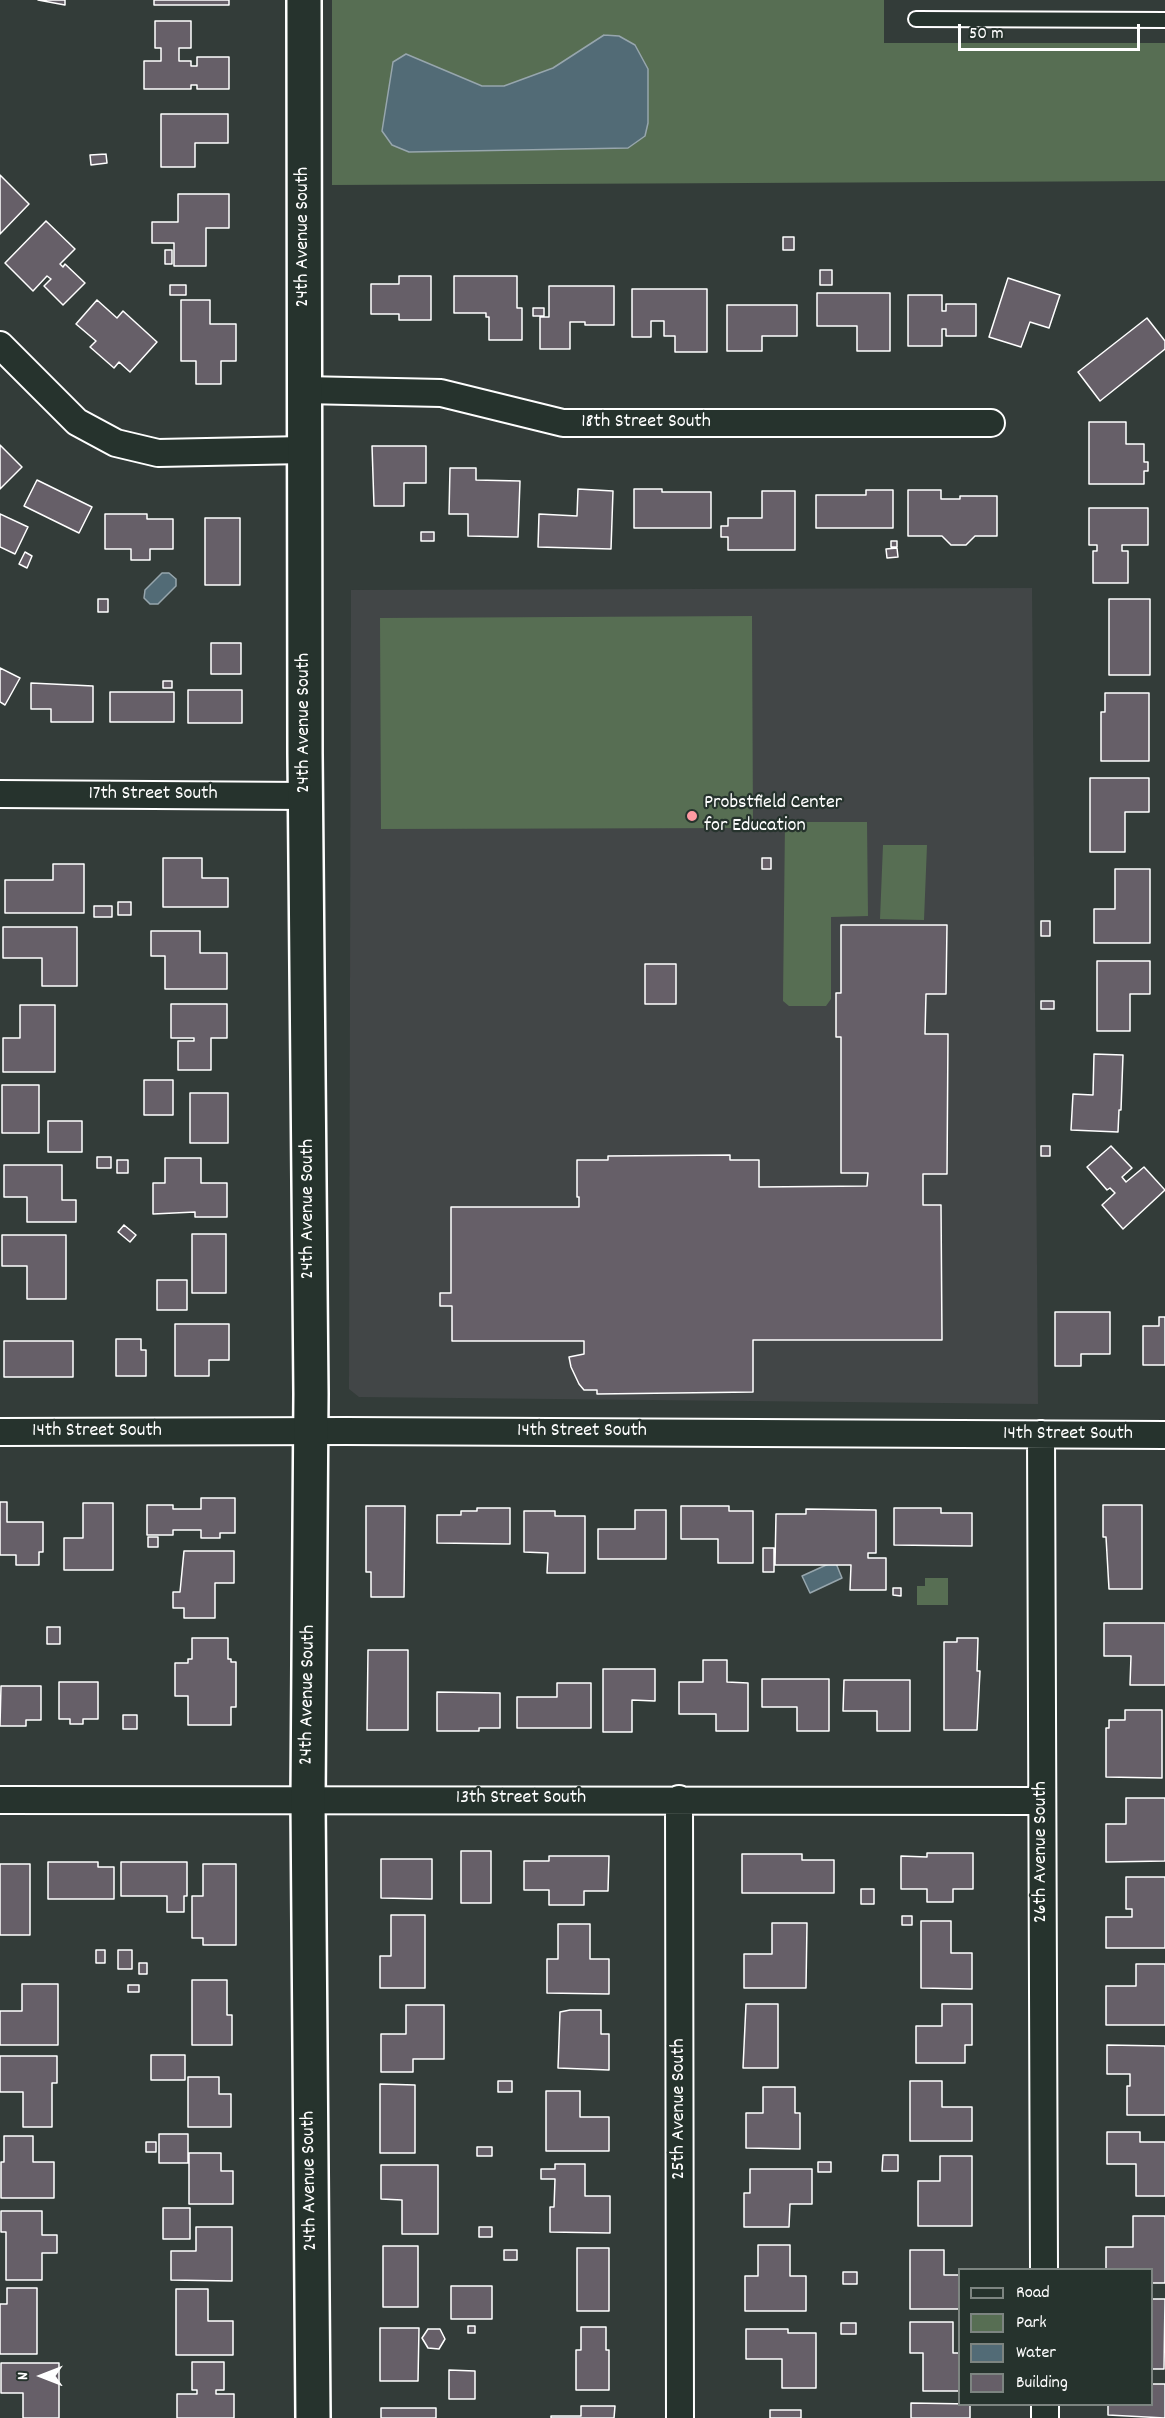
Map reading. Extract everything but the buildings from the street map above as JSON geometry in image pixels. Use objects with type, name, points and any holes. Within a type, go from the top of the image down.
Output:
[{"type":"street","name":"24th Avenue South","points":[[304,0],[304,450],[311,1431],[308,1800],[313,2418]]},
{"type":"street","points":[[0,345],[77,422],[116,443],[158,453],[304,450]]},
{"type":"street","name":"18th Street South","points":[[304,390],[441,393],[563,423],[991,423]]},
{"type":"street","name":"17th Street South","points":[[0,794],[306,796]]},
{"type":"street","name":"14th Street South","points":[[0,1432],[311,1431],[1165,1435]]},
{"type":"street","name":"26th Avenue South","points":[[1041,1434],[1044,2268]]},
{"type":"street","name":"25th Avenue South","points":[[680,1799],[680,2418]]},
{"type":"street","name":"13th Street South","points":[[0,1800],[1042,1800]]},
{"type":"lane","points":[[916,19],[1165,20]]},
{"type":"shaded area","name":"Probstfield Center for Education","points":[[1032,588],[1038,1404],[359,1397],[349,1389],[351,590]]},
{"type":"green space","points":[[332,0],[884,0],[884,43],[1165,43],[1165,181],[332,185]]},
{"type":"green space","points":[[752,616],[753,828],[381,829],[380,618]]},
{"type":"green space","points":[[785,822],[867,822],[868,916],[831,917],[831,999],[826,1006],[789,1006],[783,1001]]},
{"type":"green space","points":[[883,845],[927,845],[924,920],[880,919]]},
{"type":"green space","points":[[925,1578],[948,1578],[948,1605],[917,1605],[917,1586],[925,1586]]},
{"type":"water","points":[[604,35],[619,36],[635,45],[648,69],[648,123],[645,136],[628,148],[409,152],[392,145],[382,131],[393,62],[406,54],[482,86],[504,86],[553,68]]},
{"type":"water","points":[[162,573],[169,573],[176,579],[176,586],[158,604],[150,604],[144,598],[145,590]]},
{"type":"water","points":[[835,1561],[842,1578],[810,1593],[802,1576]]},
{"type":"place","name":"Probstfield Center for Education","points":[[692,816]]}]
